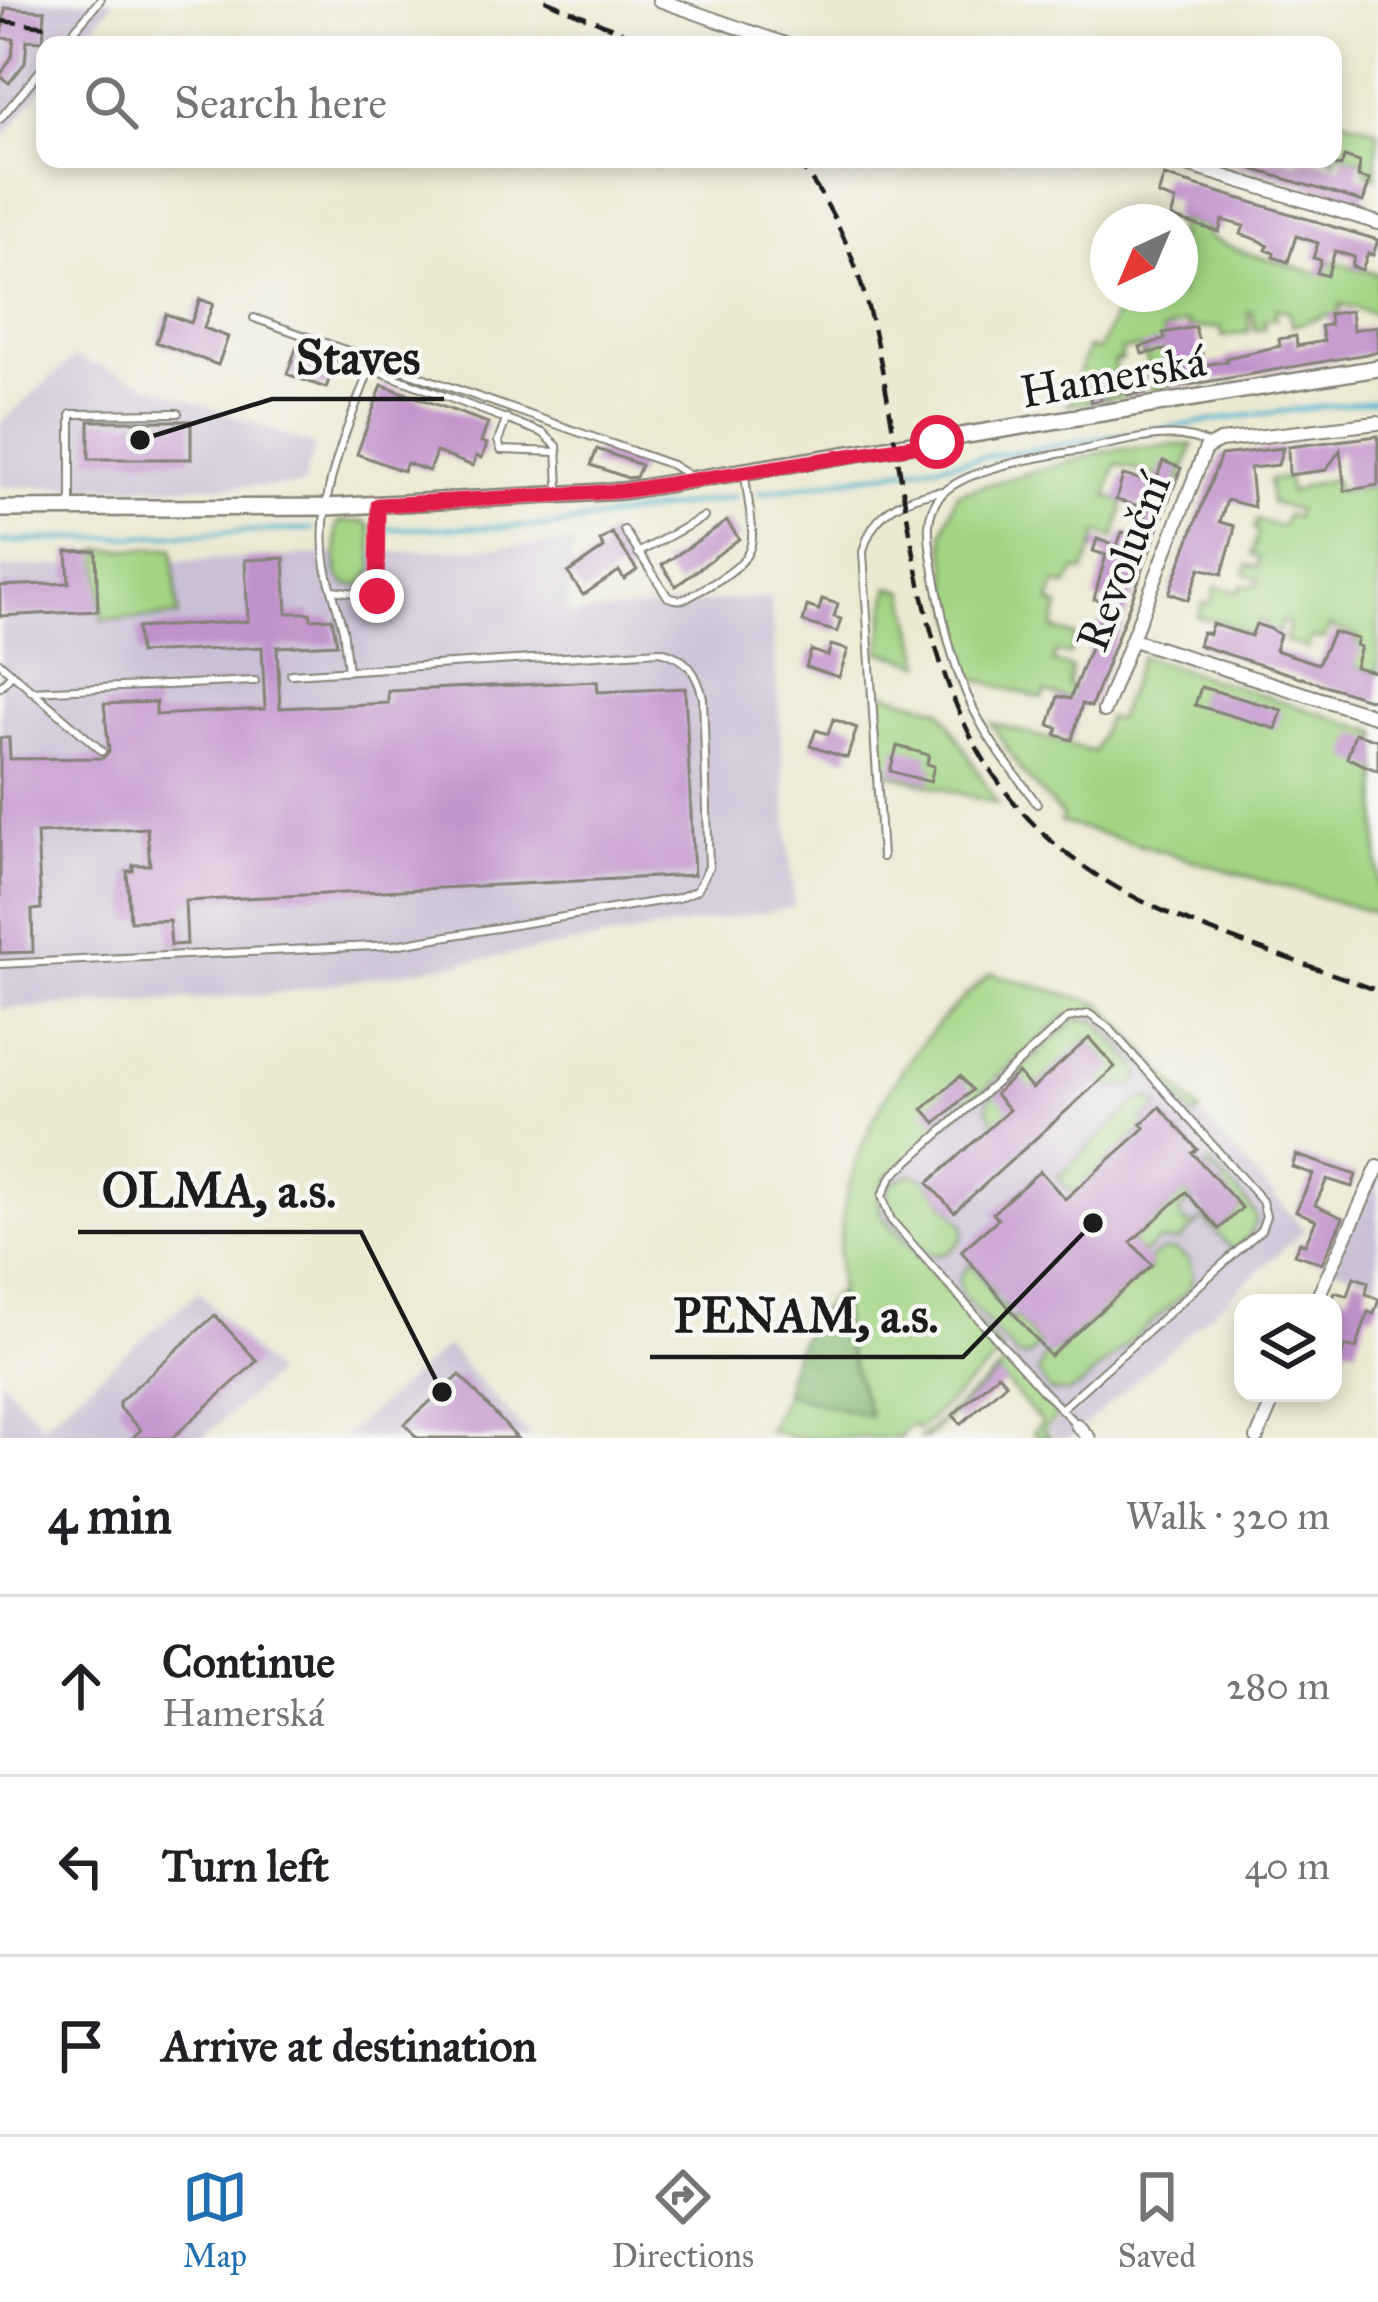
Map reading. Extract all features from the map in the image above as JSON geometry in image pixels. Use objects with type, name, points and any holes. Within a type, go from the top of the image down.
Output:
[{"type":"street","points":[[659,0],[762,36]]},
{"type":"street","points":[[1197,168],[1378,223]]},
{"type":"street","name":"Hamerská","points":[[0,509],[327,507],[559,497],[696,480],[1378,368]]},
{"type":"street","points":[[1211,444],[1378,423]]},
{"type":"street","name":"Revoluční","points":[[1104,711],[1211,444]]},
{"type":"street","points":[[1132,640],[1378,717]]},
{"type":"street","points":[[1320,1294],[1378,1168]]},
{"type":"street","points":[[1257,1438],[1272,1402]]},
{"type":"street","points":[[1077,1425],[1089,1438]]},
{"type":"lane","points":[[70,36],[100,0]]},
{"type":"lane","points":[[0,119],[36,76]]},
{"type":"lane","points":[[254,318],[672,464],[696,480]]},
{"type":"lane","points":[[348,671],[344,628],[327,575],[327,507],[332,472],[370,368],[543,433],[557,446],[559,497]]},
{"type":"lane","points":[[71,509],[71,414],[178,413]]},
{"type":"lane","points":[[507,418],[497,441],[501,450],[558,452]]},
{"type":"lane","points":[[882,857],[863,552],[873,524],[916,496],[946,490],[1011,465],[1168,436],[1211,444]]},
{"type":"lane","points":[[624,530],[664,593],[676,601],[739,568],[751,548],[745,472]]},
{"type":"lane","points":[[946,490],[932,509],[928,531],[948,649],[982,727],[1037,804]]},
{"type":"lane","points":[[332,590],[380,596],[378,505]]},
{"type":"lane","points":[[638,553],[704,517]]},
{"type":"lane","points":[[378,560],[389,567]]},
{"type":"lane","points":[[0,964],[394,945],[678,898],[703,883],[709,867],[703,698],[695,674],[675,654],[660,651],[291,674]]},
{"type":"lane","points":[[0,663],[102,751]]},
{"type":"lane","points":[[0,687],[12,674]]},
{"type":"lane","points":[[31,691],[255,681]]},
{"type":"lane","points":[[1060,1409],[1261,1230],[1265,1216],[1262,1201],[1202,1132],[1110,1029],[1089,1014],[1068,1018],[892,1176],[882,1196],[891,1220],[1060,1409],[1077,1425]]},
{"type":"shaded area","points":[[0,0],[115,0],[85,36],[36,36],[36,97],[0,141]]},
{"type":"shaded area","points":[[74,357],[315,446],[302,486],[0,487],[0,423]]},
{"type":"shaded area","points":[[573,544],[568,615],[770,597],[794,907],[267,995],[0,1009],[0,568]]},
{"type":"shaded area","points":[[1085,1010],[1106,1020],[1193,1117],[1199,1113],[1305,1230],[1070,1438],[1055,1438],[1047,1430],[1061,1417],[881,1215],[877,1199],[886,1177],[1064,1017]]},
{"type":"shaded area","points":[[1378,1167],[1378,1282],[1332,1267]]},
{"type":"shaded area","points":[[199,1291],[274,1374],[202,1438],[0,1438],[0,1378],[42,1424]]},
{"type":"shaded area","points":[[447,1346],[531,1438],[342,1438]]},
{"type":"green space","points":[[1342,119],[1378,130],[1376,177],[1365,173],[1367,162],[1342,154]]},
{"type":"green space","points":[[1198,225],[1210,229],[1208,237],[1243,252],[1317,273],[1332,261],[1378,274],[1378,315],[1340,304],[1340,312],[1292,326],[1288,311],[1275,309],[1276,319],[1264,320],[1265,329],[1255,330],[1248,311],[1249,332],[1223,337],[1221,328],[1188,328],[1187,322],[1163,331],[1171,388],[1152,391],[1146,355],[1142,356],[1140,348],[1121,350],[1122,359],[1114,361],[1116,375],[1124,374],[1128,395],[1101,400],[1101,395],[1113,392],[1110,375],[1088,378],[1091,402],[1067,405],[1088,348],[1099,350],[1117,312],[1198,312]]},
{"type":"green space","points":[[1193,445],[1180,483],[1116,464],[1107,496],[1124,502],[1115,538],[1098,533],[1084,572],[1076,570],[1067,586],[1055,584],[1050,603],[1059,606],[1053,629],[1076,636],[1069,655],[1056,652],[1053,662],[1072,668],[1068,686],[1076,689],[1072,700],[1045,692],[1043,699],[971,678],[950,592],[943,533],[957,493],[1107,451]]},
{"type":"green space","points":[[1288,478],[1290,493],[1335,479],[1338,491],[1378,486],[1378,673],[1354,666],[1358,637],[1329,626],[1324,639],[1311,639],[1308,649],[1284,641],[1289,624],[1282,621],[1277,635],[1263,631],[1265,623],[1258,621],[1251,636],[1198,617],[1203,603],[1210,604],[1216,586],[1238,592],[1241,585],[1257,585],[1259,578],[1245,574],[1247,565],[1258,567],[1260,558],[1252,555],[1258,532],[1254,529],[1257,520],[1282,527],[1286,515],[1295,517],[1296,510],[1271,503],[1269,480]]},
{"type":"green space","points":[[340,521],[365,522],[371,527],[373,569],[363,585],[347,585],[337,575],[336,527]]},
{"type":"green space","points":[[173,548],[178,616],[102,620],[99,550]]},
{"type":"green space","points":[[889,587],[905,591],[923,664],[880,651]]},
{"type":"green space","points":[[1141,656],[1378,732],[1378,914],[1060,822],[1063,817],[1022,772],[991,723],[1094,752],[1107,718],[1117,720]]},
{"type":"green space","points":[[880,692],[941,709],[997,804],[883,772]]},
{"type":"green space","points":[[991,973],[1102,1004],[1200,1112],[1194,1117],[1101,1015],[1085,1010],[1064,1017],[886,1177],[878,1191],[881,1215],[1000,1348],[999,1357],[918,1430],[912,1424],[900,1434],[902,1438],[796,1438],[768,1430],[785,1393],[870,1415],[841,1309],[843,1212],[855,1166],[895,1081],[955,1006]]},
{"type":"green space","points":[[1076,1019],[1096,1021],[1138,1067],[1141,1075],[1133,1086],[1112,1088],[1102,1079],[1089,1039],[994,1124],[987,1107],[991,1095]]},
{"type":"green space","points":[[1149,1098],[1161,1105],[1141,1122],[1145,1128],[1072,1193],[1058,1177],[1136,1103]]},
{"type":"green space","points":[[1210,1163],[1247,1202],[1257,1218],[1249,1235],[1233,1250],[1206,1222],[1209,1219],[1219,1229],[1241,1208],[1221,1185],[1225,1180],[1205,1167]]},
{"type":"green space","points":[[912,1174],[927,1181],[964,1225],[960,1242],[941,1255],[912,1242],[885,1203],[892,1182]]},
{"type":"green space","points":[[1186,1192],[1192,1200],[1179,1211],[1184,1224],[1193,1227],[1206,1216],[1179,1241],[1157,1242],[1142,1254],[1131,1242]]},
{"type":"green space","points":[[1163,1250],[1175,1250],[1189,1260],[1193,1278],[1188,1290],[1079,1387],[1067,1393],[1050,1391],[1038,1374],[1046,1351],[1051,1355]]},
{"type":"green space","points":[[970,1263],[995,1294],[992,1297],[1008,1309],[1004,1314],[1011,1321],[1016,1317],[1040,1345],[1027,1357],[1018,1357],[961,1293],[958,1280]]},
{"type":"green space","points":[[839,1290],[849,1354],[870,1416],[785,1393],[790,1364],[803,1336]]},
{"type":"green space","points":[[1007,1363],[1014,1364],[1059,1415],[1043,1430],[1050,1438],[1038,1438],[1033,1432],[1042,1423],[998,1374],[927,1438],[920,1438]]},
{"type":"building","points":[[5,8],[45,11],[43,36],[27,40],[25,63],[9,83],[0,76],[12,56],[14,39],[2,38]]},
{"type":"building","points":[[1344,157],[1360,162],[1358,177],[1370,180],[1363,202],[1249,168],[1342,168]]},
{"type":"building","points":[[1164,176],[1378,240],[1362,270],[1352,266],[1354,257],[1335,251],[1327,276],[1317,273],[1321,260],[1313,258],[1318,243],[1296,236],[1288,262],[1273,257],[1261,241],[1241,234],[1244,226],[1222,220],[1219,232],[1198,225],[1198,204],[1175,204],[1158,195]]},
{"type":"building","points":[[200,299],[213,304],[204,328],[228,337],[218,365],[156,342],[166,314],[191,323]]},
{"type":"building","points":[[1351,311],[1353,330],[1378,326],[1378,352],[1171,388],[1165,350],[1142,354],[1140,347],[1165,339],[1163,333],[1195,327],[1205,365],[1280,346],[1279,339],[1296,336],[1297,346],[1324,341],[1321,326],[1330,325],[1329,314]]},
{"type":"building","points":[[297,346],[336,360],[326,388],[287,374]]},
{"type":"building","points":[[1141,372],[1145,393],[1128,395],[1127,390],[1091,402],[1087,378]]},
{"type":"building","points":[[382,385],[488,423],[481,442],[487,444],[482,458],[476,456],[473,466],[436,452],[429,471],[407,463],[403,471],[357,454]]},
{"type":"building","points":[[89,421],[191,421],[191,459],[89,459]]},
{"type":"building","points":[[1378,436],[1378,485],[1345,491],[1340,450],[1326,470],[1289,475],[1288,447]]},
{"type":"building","points":[[1283,448],[1278,465],[1250,468],[1254,507],[1227,500],[1220,522],[1234,526],[1234,532],[1222,574],[1200,568],[1188,600],[1169,593],[1221,455]]},
{"type":"building","points":[[597,449],[641,465],[636,477],[591,465]]},
{"type":"building","points":[[1163,461],[1181,468],[1091,707],[1082,704],[1072,740],[1056,735],[1058,728],[1049,725],[1058,696],[1070,699],[1108,602],[1094,599],[1106,555],[1093,551],[1097,539],[1117,546],[1122,532],[1137,536],[1148,508],[1116,500],[1123,475],[1155,483]]},
{"type":"building","points":[[727,521],[739,539],[676,586],[662,565]]},
{"type":"building","points":[[612,533],[637,570],[624,579],[619,571],[583,595],[568,573],[604,548],[600,541]]},
{"type":"building","points":[[96,551],[98,611],[0,616],[0,586],[69,583],[67,552]]},
{"type":"building","points":[[284,558],[287,613],[332,618],[337,644],[277,647],[280,708],[388,703],[388,691],[597,681],[598,692],[685,688],[694,875],[185,901],[187,944],[171,945],[169,920],[130,921],[127,871],[133,871],[133,865],[150,865],[147,828],[37,833],[41,909],[32,910],[33,952],[0,953],[0,738],[9,738],[10,759],[103,758],[109,751],[104,704],[156,702],[156,715],[265,709],[262,647],[139,653],[137,628],[248,621],[245,560]]},
{"type":"building","points":[[822,599],[838,604],[837,632],[803,622],[807,606],[819,610]]},
{"type":"building","points":[[1212,624],[1251,636],[1256,624],[1271,629],[1280,635],[1275,650],[1318,664],[1333,632],[1358,639],[1356,645],[1361,647],[1355,667],[1378,673],[1378,702],[1198,645],[1202,632],[1209,634]]},
{"type":"building","points":[[831,645],[848,650],[839,677],[806,667],[811,650],[828,656]]},
{"type":"building","points":[[1201,687],[1282,710],[1276,729],[1195,705]]},
{"type":"building","points":[[833,719],[857,728],[847,758],[810,746],[816,730],[828,734]]},
{"type":"building","points":[[1355,733],[1378,740],[1378,771],[1347,758]]},
{"type":"building","points":[[897,746],[929,755],[927,764],[934,766],[930,782],[890,771]]},
{"type":"building","points":[[1089,1038],[1115,1067],[954,1212],[928,1183],[1009,1110],[995,1094],[1018,1073],[1032,1089]]},
{"type":"building","points":[[960,1076],[972,1090],[936,1123],[923,1109]]},
{"type":"building","points":[[1160,1107],[1197,1149],[1192,1153],[1242,1208],[1219,1229],[1186,1192],[1131,1242],[1152,1265],[1050,1356],[961,1251],[998,1219],[993,1213],[1040,1171],[1065,1199],[1145,1128],[1141,1124]]},
{"type":"building","points":[[1296,1155],[1356,1175],[1352,1187],[1327,1179],[1315,1205],[1343,1218],[1322,1263],[1294,1254],[1300,1242],[1305,1244],[1316,1220],[1296,1211],[1313,1174],[1292,1167]]},
{"type":"building","points":[[1354,1277],[1368,1282],[1366,1294],[1378,1302],[1374,1314],[1368,1312],[1356,1349],[1345,1346],[1342,1353],[1342,1294],[1348,1296]]},
{"type":"building","points":[[215,1315],[257,1361],[172,1438],[132,1438],[141,1430],[119,1408],[119,1402]]},
{"type":"building","points":[[998,1374],[1006,1383],[961,1424],[953,1415]]},
{"type":"building","points":[[460,1375],[517,1438],[417,1438],[405,1424]]},
{"type":"waterway","points":[[759,493],[1236,417],[1378,400]]},
{"type":"waterway","points":[[389,529],[553,526],[734,497]]},
{"type":"waterway","points":[[0,542],[312,529]]},
{"type":"railway","points":[[545,0],[631,36]]},
{"type":"railway","points":[[0,21],[48,26]]},
{"type":"railway","points":[[802,168],[833,216],[859,279],[877,345],[931,630],[953,696],[982,757],[1023,813],[1077,862],[1148,904],[1378,991]]},
{"type":"place","name":"Staves","points":[[140,440]]},
{"type":"place","name":"PENAM, a.s.","points":[[1093,1223]]},
{"type":"place","name":"OLMA, a.s.","points":[[442,1392]]},
{"type":"route","points":[[377,596],[378,505],[623,491],[937,442]]}]
